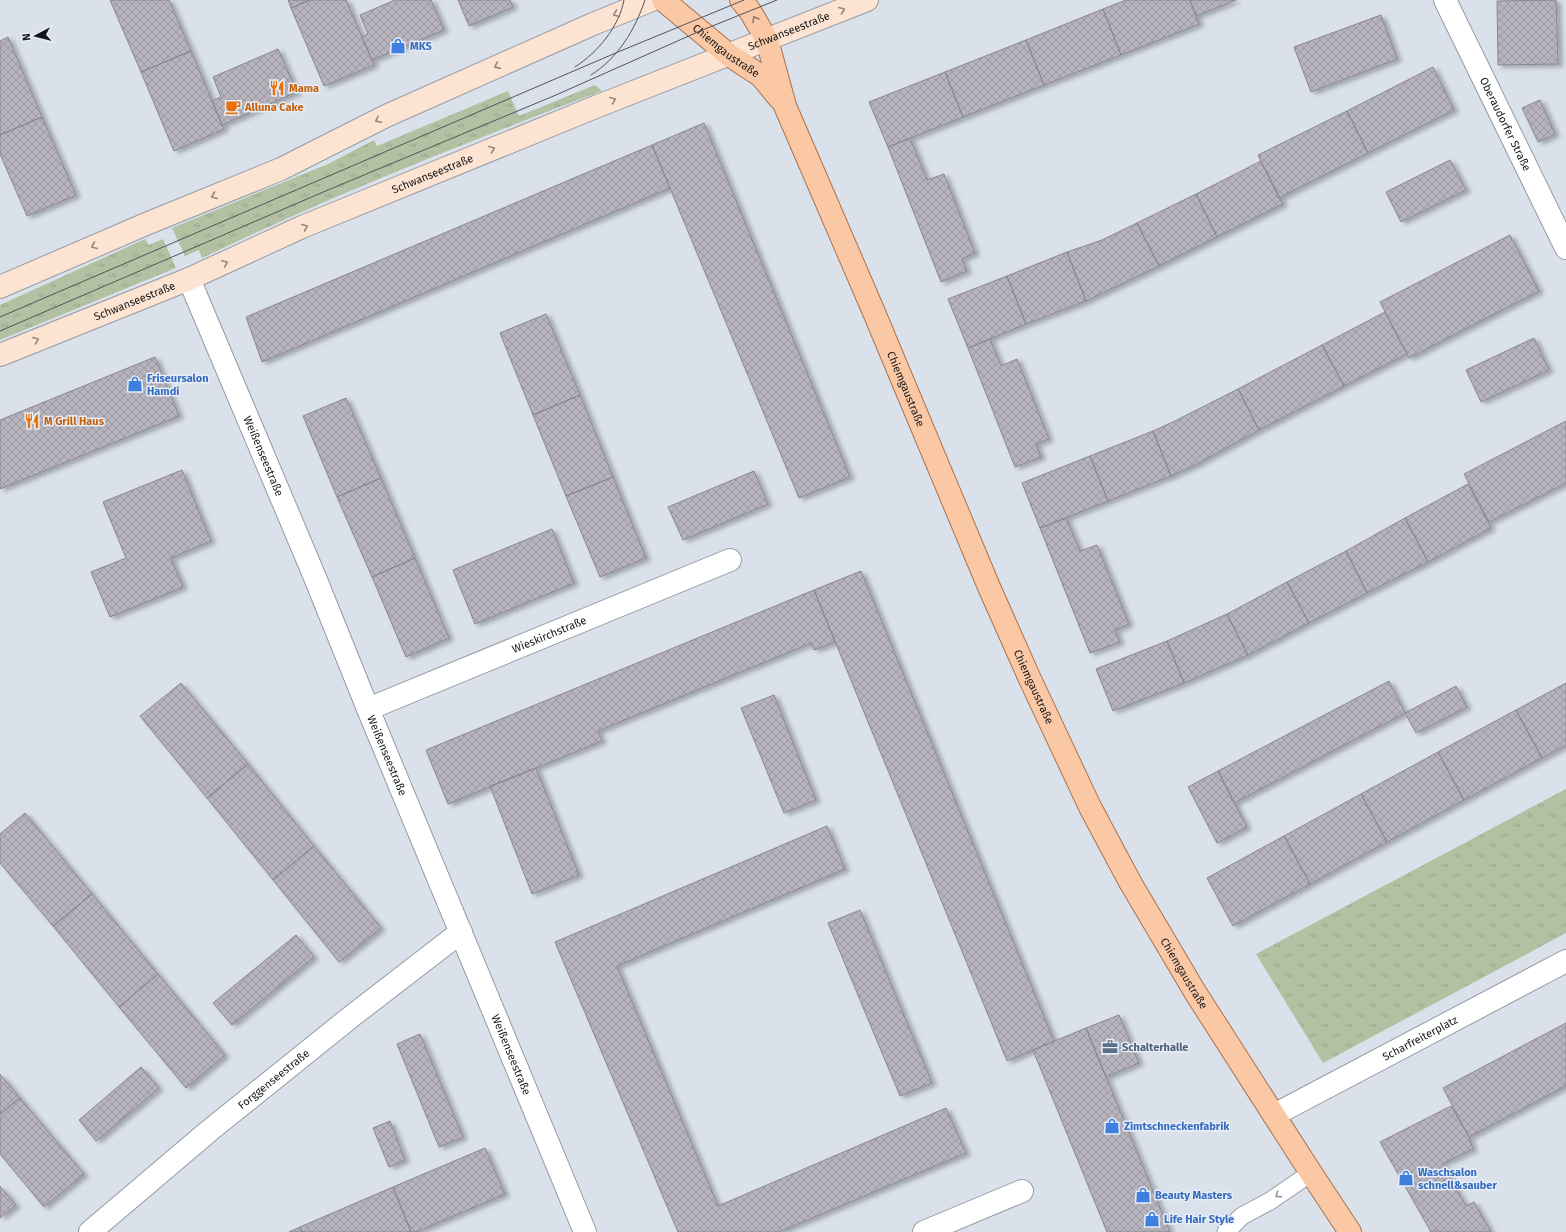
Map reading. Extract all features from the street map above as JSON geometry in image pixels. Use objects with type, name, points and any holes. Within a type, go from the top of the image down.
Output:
[{"type":"main road","points":[[0,287],[146,224],[281,169],[386,116],[593,24],[652,0]]},
{"type":"main road","name":"Chiemgaustraße","points":[[663,0],[729,55],[761,76],[785,106]]},
{"type":"main road","name":"Chiemgaustraße","points":[[741,0],[750,11],[767,40],[785,106],[989,586],[1029,677],[1087,800],[1134,889],[1195,992],[1310,1174],[1350,1232]]},
{"type":"main road","name":"Schwanseestraße","points":[[0,354],[189,279],[302,227],[593,108],[867,0]]},
{"type":"street","name":"Oberaudorfer Straße","points":[[1445,0],[1566,248]]},
{"type":"street","name":"Weißenseestraße","points":[[189,279],[311,567],[368,709],[585,1232]]},
{"type":"street","name":"Wieskirchstraße","points":[[368,709],[730,560]]},
{"type":"street","name":"Forggenseestraße","points":[[90,1232],[209,1131],[357,1012],[461,932]]},
{"type":"street","name":"Scharfreiterplatz","points":[[1274,1115],[1566,961]]},
{"type":"street","points":[[924,1232],[1022,1190]]},
{"type":"lane","points":[[1226,1232],[1242,1216],[1270,1201],[1310,1174]]},
{"type":"green space","points":[[595,85],[602,91],[400,170],[300,212],[202,258],[199,250],[185,256],[172,228],[328,164],[374,140],[377,146],[508,91],[519,116]]},
{"type":"green space","points":[[145,239],[149,245],[163,239],[176,268],[0,340],[0,305]]},
{"type":"green space","points":[[1566,789],[1566,933],[1323,1063],[1256,954]]},
{"type":"building","points":[[110,0],[169,0],[191,51],[141,72]]},
{"type":"building","points":[[288,0],[310,0],[291,8]]},
{"type":"building","points":[[310,0],[346,0],[374,65],[324,86],[291,8]]},
{"type":"building","points":[[395,0],[431,0],[444,30],[372,60],[362,37],[368,34],[360,15]]},
{"type":"building","points":[[458,0],[510,0],[513,7],[469,26]]},
{"type":"building","points":[[1126,0],[1190,0],[1199,24],[1121,55],[1103,9]]},
{"type":"building","points":[[1190,0],[1236,0],[1196,16]]},
{"type":"building","points":[[1556,0],[1558,64],[1498,65],[1497,1]]},
{"type":"building","points":[[1103,9],[1121,55],[1044,85],[1026,40]]},
{"type":"building","points":[[1381,15],[1397,59],[1311,92],[1294,47]]},
{"type":"building","points":[[8,37],[42,117],[0,135],[0,41]]},
{"type":"building","points":[[1026,40],[1044,85],[963,117],[945,72]]},
{"type":"building","points":[[278,49],[297,92],[222,125],[212,101],[221,97],[213,77]]},
{"type":"building","points":[[191,51],[224,129],[174,151],[141,72]]},
{"type":"building","points":[[1433,67],[1454,110],[1368,153],[1347,111]]},
{"type":"building","points":[[945,72],[963,117],[888,147],[869,102]]},
{"type":"building","points":[[1540,100],[1555,134],[1538,142],[1522,108]]},
{"type":"building","points":[[1347,111],[1368,153],[1279,198],[1258,155]]},
{"type":"building","points":[[42,117],[76,195],[27,216],[0,154],[0,135]]},
{"type":"building","points":[[704,123],[850,477],[799,498],[652,145]]},
{"type":"building","points":[[910,138],[927,180],[944,174],[975,253],[962,259],[967,271],[941,282],[888,147]]},
{"type":"building","points":[[652,145],[670,188],[262,362],[246,317]]},
{"type":"building","points":[[1450,160],[1466,190],[1401,222],[1386,192]]},
{"type":"building","points":[[1261,161],[1283,204],[1217,237],[1196,194]]},
{"type":"building","points":[[1196,194],[1217,237],[1159,266],[1137,223]]},
{"type":"building","points":[[1137,223],[1159,266],[1086,301],[1067,252],[1102,240]]},
{"type":"building","points":[[1510,235],[1539,291],[1409,358],[1380,302]]},
{"type":"building","points":[[1067,252],[1086,301],[1026,324],[1007,276]]},
{"type":"building","points":[[1007,276],[1026,324],[968,348],[948,299]]},
{"type":"building","points":[[1385,312],[1407,354],[1344,386],[1322,345]]},
{"type":"building","points":[[546,314],[580,395],[533,415],[500,333]]},
{"type":"building","points":[[1534,338],[1549,370],[1481,402],[1466,370]]},
{"type":"building","points":[[990,339],[1001,366],[1017,359],[1049,439],[1036,444],[1041,457],[1015,467],[968,348]]},
{"type":"building","points":[[1322,345],[1344,386],[1259,430],[1238,389]]},
{"type":"building","points":[[155,357],[179,416],[0,489],[0,420]]},
{"type":"building","points":[[1238,389],[1259,430],[1197,464],[1171,476],[1153,431]]},
{"type":"building","points":[[580,395],[613,477],[566,496],[533,415]]},
{"type":"building","points":[[346,398],[381,478],[337,497],[303,416]]},
{"type":"building","points":[[1566,421],[1566,483],[1489,522],[1464,474]]},
{"type":"building","points":[[1153,431],[1171,476],[1108,501],[1090,456]]},
{"type":"building","points":[[1090,456],[1108,501],[1040,528],[1022,483]]},
{"type":"building","points":[[182,470],[211,541],[171,558],[183,587],[110,617],[91,572],[126,558],[103,502]]},
{"type":"building","points":[[754,471],[768,504],[683,540],[668,507]]},
{"type":"building","points":[[613,477],[646,558],[600,577],[566,496]]},
{"type":"building","points":[[381,478],[415,558],[372,577],[337,497]]},
{"type":"building","points":[[1468,484],[1491,528],[1428,562],[1405,518]]},
{"type":"building","points":[[1066,518],[1080,551],[1097,545],[1129,624],[1115,630],[1120,642],[1090,653],[1040,528]]},
{"type":"building","points":[[1405,518],[1428,562],[1367,593],[1346,551]]},
{"type":"building","points":[[552,529],[574,583],[475,624],[453,570]]},
{"type":"building","points":[[1346,551],[1367,593],[1309,623],[1287,582]]},
{"type":"building","points":[[415,558],[449,638],[406,657],[372,577]]},
{"type":"building","points":[[861,571],[1054,1041],[1007,1061],[814,590]]},
{"type":"building","points":[[1287,582],[1309,623],[1248,655],[1227,614]]},
{"type":"building","points":[[814,590],[835,642],[814,650],[811,643],[598,731],[602,741],[448,804],[426,750]]},
{"type":"building","points":[[1227,614],[1248,655],[1184,683],[1167,641]]},
{"type":"building","points":[[1167,641],[1184,683],[1113,711],[1096,669]]},
{"type":"building","points":[[1389,681],[1405,713],[1234,803],[1218,771]]},
{"type":"building","points":[[181,683],[248,764],[207,798],[140,716]]},
{"type":"building","points":[[1566,683],[1566,745],[1542,758],[1516,710]]},
{"type":"building","points":[[1456,686],[1467,707],[1416,733],[1405,713]]},
{"type":"building","points":[[774,695],[816,800],[784,813],[741,708]]},
{"type":"building","points":[[1516,710],[1542,758],[1464,800],[1438,752]]},
{"type":"building","points":[[1438,752],[1464,800],[1387,842],[1361,794]]},
{"type":"building","points":[[248,764],[314,846],[273,880],[207,798]]},
{"type":"building","points":[[536,768],[579,875],[532,894],[490,786]]},
{"type":"building","points":[[1218,771],[1247,827],[1217,843],[1188,787]]},
{"type":"building","points":[[1361,794],[1387,842],[1310,884],[1284,836]]},
{"type":"building","points":[[25,813],[92,894],[53,926],[0,863],[0,834]]},
{"type":"building","points":[[827,826],[845,869],[617,966],[718,1206],[946,1108],[966,1153],[779,1232],[678,1232],[555,942]]},
{"type":"building","points":[[1284,836],[1310,884],[1233,926],[1207,878]]},
{"type":"building","points":[[314,846],[381,928],[339,962],[273,880]]},
{"type":"building","points":[[92,894],[158,974],[119,1007],[53,926]]},
{"type":"building","points":[[860,910],[932,1083],[900,1096],[828,923]]},
{"type":"building","points":[[296,935],[314,957],[232,1025],[213,1003]]},
{"type":"building","points":[[158,974],[225,1055],[186,1088],[119,1007]]},
{"type":"building","points":[[1119,1015],[1139,1063],[1106,1077],[1086,1028]]},
{"type":"building","points":[[1566,1023],[1566,1086],[1469,1137],[1443,1088]]},
{"type":"building","points":[[1086,1028],[1170,1232],[1107,1232],[1033,1050]]},
{"type":"building","points":[[420,1034],[463,1137],[439,1147],[397,1044]]},
{"type":"building","points":[[141,1067],[159,1088],[96,1141],[79,1120]]},
{"type":"building","points":[[0,1074],[20,1098],[0,1114]]},
{"type":"building","points":[[20,1098],[84,1174],[44,1207],[0,1154],[0,1114]]},
{"type":"building","points":[[1451,1106],[1469,1137],[1473,1149],[1442,1164],[1466,1206],[1474,1202],[1491,1232],[1437,1232],[1436,1230],[1431,1232],[1380,1142]]},
{"type":"building","points":[[390,1121],[405,1160],[389,1167],[373,1128]]},
{"type":"building","points":[[485,1148],[505,1194],[416,1232],[411,1232],[393,1187]]},
{"type":"building","points":[[0,1186],[16,1205],[0,1218]]},
{"type":"building","points":[[393,1187],[411,1232],[302,1232],[300,1227]]},
{"type":"building","points":[[300,1227],[302,1232],[289,1232]]},
{"type":"tram line","points":[[575,67],[592,54],[606,38],[617,20],[624,0]]},
{"type":"tram line","points":[[591,75],[601,68],[617,52],[631,32],[645,0]]},
{"type":"tram line","points":[[0,317],[618,52],[744,0]]},
{"type":"tram line","points":[[0,331],[328,190],[556,95],[700,31],[777,0]]},
{"type":"place","name":"MKS","points":[[398,46]]},
{"type":"place","name":"Mama","points":[[277,88]]},
{"type":"place","name":"Alluna Cake","points":[[233,107]]},
{"type":"place","name":"Friseursalon Hamdi","points":[[135,384]]},
{"type":"place","name":"M Grill Haus","points":[[32,421]]},
{"type":"place","name":"Schalterhalle","points":[[1110,1047]]},
{"type":"place","name":"Zimtschneckenfabrik","points":[[1112,1126]]},
{"type":"place","name":"Waschsalon schnell&sauber","points":[[1406,1178]]},
{"type":"place","name":"Beauty Masters","points":[[1143,1195]]},
{"type":"place","name":"Life Hair Style","points":[[1152,1219]]}]
